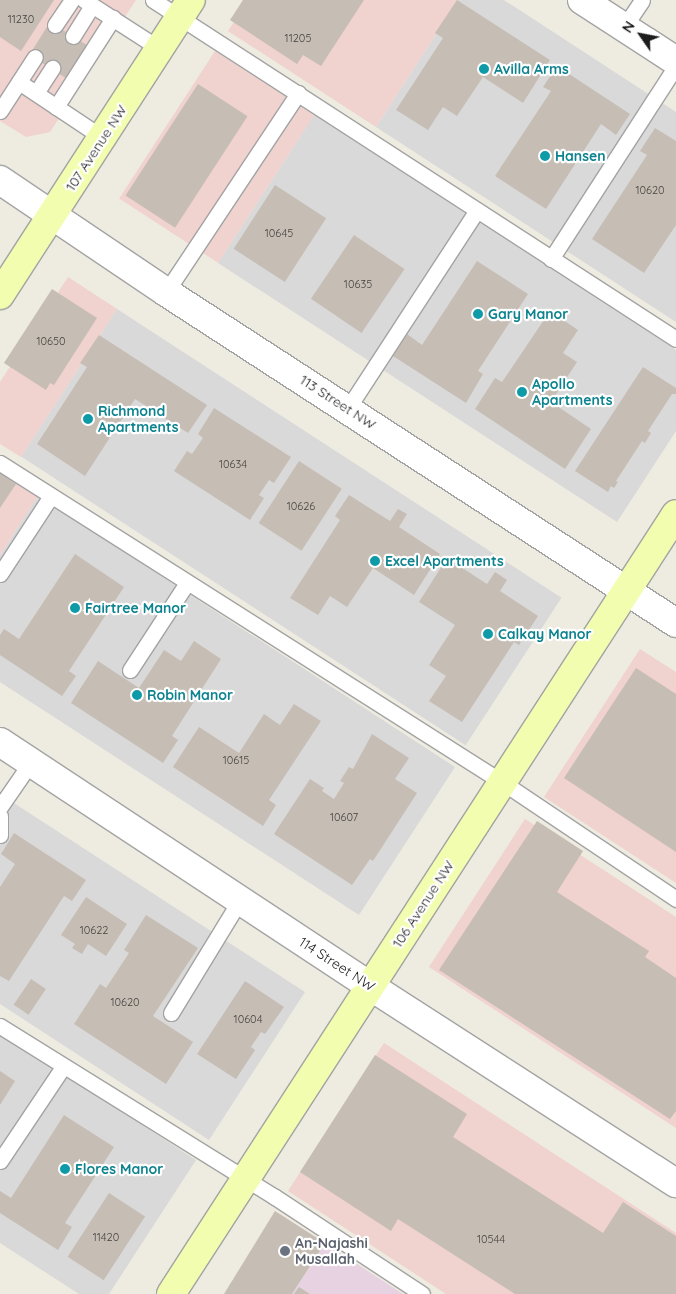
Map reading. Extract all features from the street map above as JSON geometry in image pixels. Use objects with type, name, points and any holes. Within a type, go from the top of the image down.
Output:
[{"type":"street","points":[[582,0],[676,61]]},
{"type":"street","name":"107 Avenue NW","points":[[0,295],[186,9]]},
{"type":"street","name":"113 Street NW","points":[[0,180],[166,292],[348,408],[676,623]]},
{"type":"street","name":"106 Avenue NW","points":[[171,1294],[676,514]]},
{"type":"street","name":"114 Street NW","points":[[0,742],[370,986],[676,1183]]},
{"type":"lane","points":[[55,25],[72,0]]},
{"type":"lane","points":[[153,0],[186,9],[298,93],[676,340]]},
{"type":"lane","points":[[624,28],[642,0]]},
{"type":"lane","points":[[73,36],[88,3],[160,49]]},
{"type":"lane","points":[[56,107],[113,18]]},
{"type":"lane","points":[[0,111],[34,57]]},
{"type":"lane","points":[[552,259],[676,66]]},
{"type":"lane","points":[[36,94],[52,68]]},
{"type":"lane","points":[[19,82],[103,138]]},
{"type":"lane","points":[[166,292],[298,93]]},
{"type":"lane","points":[[348,408],[477,210]]},
{"type":"lane","points":[[0,463],[502,782],[676,899]]},
{"type":"lane","points":[[0,574],[50,496]]},
{"type":"lane","points":[[130,670],[188,583]]},
{"type":"lane","points":[[0,807],[31,762]]},
{"type":"lane","points":[[0,816],[0,835]]},
{"type":"lane","points":[[171,1013],[240,900]]},
{"type":"lane","points":[[0,1026],[275,1197],[422,1294]]},
{"type":"lane","points":[[0,1161],[63,1066]]},
{"type":"shaded area","points":[[0,0],[136,0],[50,132],[26,137],[0,121]]},
{"type":"shaded area","points":[[248,0],[458,0],[376,127],[228,31]]},
{"type":"shaded area","points":[[458,0],[504,0],[676,112],[676,322],[376,127]]},
{"type":"shaded area","points":[[215,51],[314,115],[218,263],[119,199]]},
{"type":"shaded area","points":[[314,115],[676,350],[676,431],[617,522],[218,263]]},
{"type":"shaded area","points":[[68,277],[117,309],[21,457],[0,444],[0,382]]},
{"type":"shaded area","points":[[117,309],[561,598],[466,745],[21,457]]},
{"type":"shaded area","points":[[0,472],[38,496],[0,555]]},
{"type":"shaded area","points":[[38,496],[455,767],[359,915],[0,682],[0,555]]},
{"type":"shaded area","points":[[640,649],[676,672],[676,883],[544,797]]},
{"type":"shaded area","points":[[0,794],[305,992],[209,1140],[0,1004]]},
{"type":"shaded area","points":[[525,819],[676,917],[676,1128],[429,967]]},
{"type":"shaded area","points":[[0,1033],[196,1160],[109,1294],[79,1294],[0,1243]]},
{"type":"shaded area","points":[[384,1043],[676,1233],[676,1294],[446,1294],[288,1191]]},
{"type":"shaded area","points":[[325,1243],[403,1294],[292,1294]]},
{"type":"building","points":[[0,0],[54,0],[21,51],[0,37]]},
{"type":"building","points":[[243,0],[364,0],[321,66],[303,55],[297,64],[230,20]]},
{"type":"building","name":"Avilla Arms","points":[[457,0],[550,60],[523,103],[483,77],[457,116],[443,107],[428,130],[396,110],[443,38],[435,33]]},
{"type":"building","points":[[50,22],[89,46],[68,79],[29,55]]},
{"type":"building","name":"Hansen","points":[[557,66],[630,114],[616,135],[601,124],[546,209],[495,176],[551,91],[543,87]]},
{"type":"building","points":[[198,84],[247,116],[175,228],[126,196]]},
{"type":"building","points":[[655,128],[676,141],[676,225],[644,273],[592,239],[647,155],[640,151]]},
{"type":"building","points":[[275,185],[326,218],[285,282],[234,249]]},
{"type":"building","points":[[354,235],[405,269],[362,333],[311,299]]},
{"type":"building","name":"Gary Manor","points":[[477,261],[528,294],[478,371],[483,374],[466,403],[393,356],[407,334],[422,345]]},
{"type":"building","points":[[52,289],[97,318],[54,385],[50,383],[46,390],[4,363]]},
{"type":"building","name":"Apollo Apartments","points":[[550,311],[578,330],[563,353],[577,362],[551,402],[591,429],[565,469],[475,409],[495,378],[502,382]]},
{"type":"building","name":"Richmond Apartments","points":[[99,335],[207,405],[188,433],[135,399],[85,476],[37,444],[87,367],[80,363]]},
{"type":"building","points":[[643,367],[676,388],[676,394],[672,394],[648,431],[651,433],[645,443],[642,441],[616,481],[618,482],[614,488],[611,486],[608,492],[575,471]]},
{"type":"building","points":[[214,408],[291,457],[274,483],[269,480],[259,495],[264,498],[250,520],[174,471],[187,451],[192,454],[203,438],[198,434]]},
{"type":"building","points":[[299,461],[342,489],[301,551],[259,523]]},
{"type":"building","points":[[0,473],[16,484],[0,508]]},
{"type":"building","name":"Excel Apartments","points":[[349,495],[390,521],[398,509],[407,514],[399,527],[440,554],[414,595],[373,568],[347,607],[330,596],[318,615],[290,598],[340,520],[335,516]]},
{"type":"building","name":"Fairtree Manor","points":[[75,554],[124,587],[69,671],[76,676],[62,696],[0,655],[0,635],[4,629],[19,639]]},
{"type":"building","name":"Calkay Manor","points":[[447,558],[487,584],[495,572],[507,580],[500,591],[538,616],[519,645],[514,642],[462,722],[429,701],[446,676],[429,665],[455,625],[419,602]]},
{"type":"building","name":"Robin Manor","points":[[194,641],[221,659],[172,736],[178,740],[163,763],[71,703],[98,661],[139,688],[164,650],[181,661]]},
{"type":"building","points":[[636,668],[676,694],[676,852],[564,778]]},
{"type":"building","points":[[294,704],[321,721],[269,800],[276,805],[263,826],[173,767],[199,727],[239,753],[264,714],[280,725]]},
{"type":"building","points":[[372,734],[409,758],[395,779],[417,793],[373,861],[370,859],[352,885],[274,834],[310,779],[324,788],[322,791],[334,799],[344,783],[340,781],[349,767],[353,769]]},
{"type":"building","points":[[537,821],[583,851],[557,892],[649,951],[645,957],[676,978],[676,1111],[670,1119],[439,970]]},
{"type":"building","points":[[14,833],[86,880],[72,901],[64,896],[9,981],[0,976],[0,887],[15,864],[1,854]]},
{"type":"building","points":[[86,897],[127,924],[106,956],[88,944],[82,954],[72,948],[75,944],[61,935]]},
{"type":"building","points":[[146,915],[198,948],[153,1016],[193,1042],[166,1084],[74,1024],[100,984],[106,988],[129,953],[124,950]]},
{"type":"building","points":[[31,979],[46,989],[29,1015],[14,1005]]},
{"type":"building","points":[[245,981],[284,1007],[265,1034],[261,1032],[251,1047],[255,1050],[236,1079],[197,1054]]},
{"type":"building","points":[[375,1055],[467,1114],[453,1137],[603,1233],[623,1202],[676,1236],[676,1294],[515,1294],[398,1219],[391,1231],[300,1172]]},
{"type":"building","points":[[0,1071],[15,1081],[0,1105]]},
{"type":"building","name":"Flores Manor","points":[[64,1115],[114,1147],[65,1223],[72,1227],[58,1250],[0,1213],[0,1191],[11,1198]]},
{"type":"building","points":[[109,1193],[145,1216],[104,1280],[68,1257]]},
{"type":"building","name":"An-Najashi Musallah","points":[[275,1211],[325,1243],[292,1294],[224,1294]]},
{"type":"building","points":[[299,1287],[310,1294],[294,1294]]},
{"type":"place","name":"Avilla Arms","points":[[484,69]]},
{"type":"place","name":"Hansen","points":[[545,156]]},
{"type":"place","name":"Gary Manor","points":[[478,314]]},
{"type":"place","name":"Apollo Apartments","points":[[522,392]]},
{"type":"place","name":"Richmond Apartments","points":[[88,419]]},
{"type":"place","name":"Excel Apartments","points":[[375,561]]},
{"type":"place","name":"Fairtree Manor","points":[[75,608]]},
{"type":"place","name":"Calkay Manor","points":[[488,634]]},
{"type":"place","name":"Robin Manor","points":[[137,695]]},
{"type":"place","name":"Flores Manor","points":[[65,1169]]},
{"type":"place","name":"An-Najashi Musallah","points":[[285,1251]]}]
